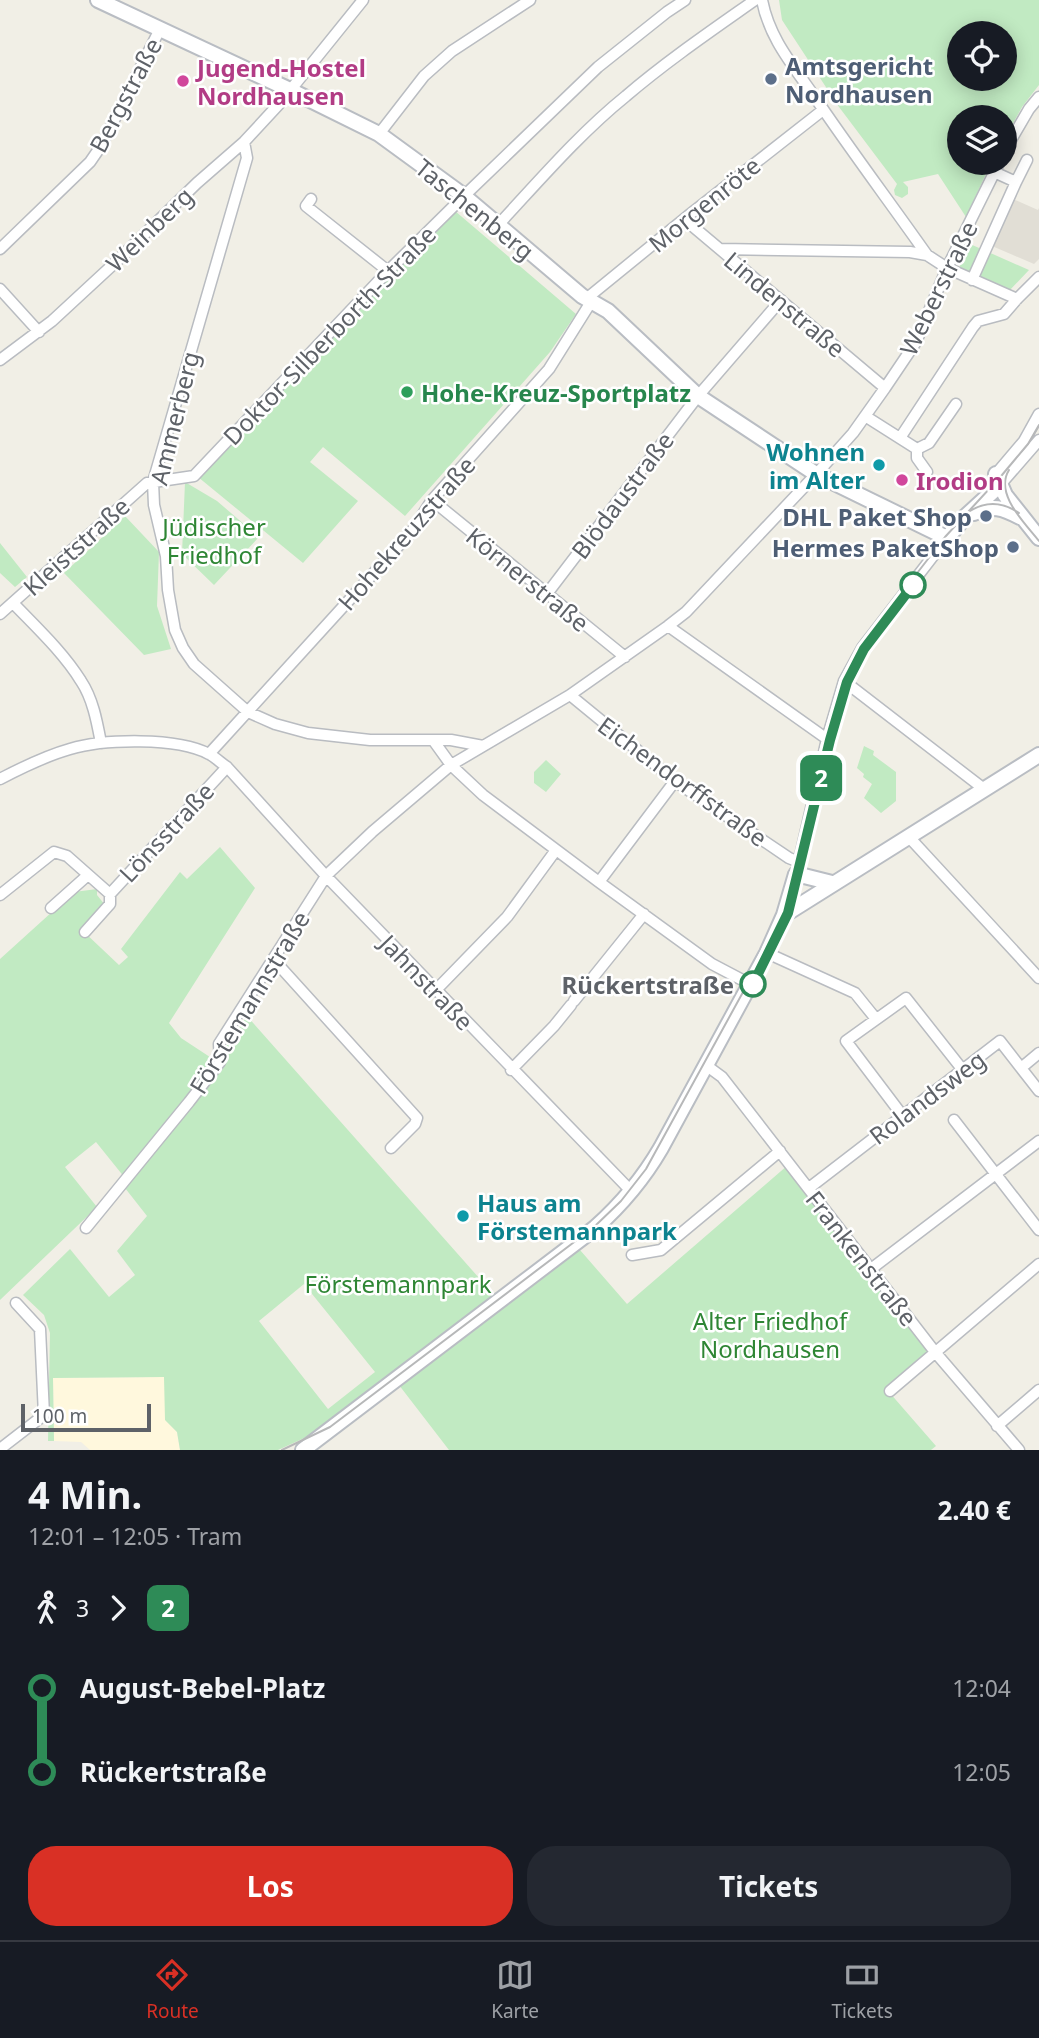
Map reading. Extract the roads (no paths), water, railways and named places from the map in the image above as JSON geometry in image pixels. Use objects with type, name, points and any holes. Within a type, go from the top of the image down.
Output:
[{"type":"main road","name":"Taschenberg","points":[[98,0],[379,134],[464,196],[589,300],[608,311],[698,396],[816,474],[947,538]]},
{"type":"main road","points":[[966,517],[968,507],[998,479],[1005,495],[1039,538]]},
{"type":"main road","points":[[947,538],[966,517],[983,508],[1007,510],[1026,520]]},
{"type":"main road","points":[[783,915],[1039,755]]},
{"type":"main road","points":[[312,1448],[443,1342],[595,1228],[632,1192],[662,1149],[766,953],[783,915],[797,868],[832,883]]},
{"type":"street","name":"Weinberg","points":[[0,360],[38,332],[244,142],[290,90],[362,0]]},
{"type":"street","points":[[379,134],[424,76],[452,51],[530,0]]},
{"type":"street","name":"Doktor-Silberborth-Straße","points":[[153,482],[194,476],[388,271],[464,196],[598,67],[685,0]]},
{"type":"street","points":[[498,225],[572,146],[624,97],[755,0]]},
{"type":"street","points":[[762,0],[770,30],[823,110],[927,255],[947,268],[1017,299]]},
{"type":"street","name":"Bergstraße","points":[[0,249],[90,163],[160,29]]},
{"type":"street","points":[[1017,130],[1039,97]]},
{"type":"street","name":"Morgenröte","points":[[589,300],[684,219],[823,110]]},
{"type":"street","name":"Ammerberg","points":[[244,142],[247,158],[153,482],[154,505],[166,556],[168,590],[175,630],[194,664],[248,712],[275,724],[309,733],[370,740],[450,740],[483,746]]},
{"type":"street","points":[[972,280],[1027,160]]},
{"type":"street","name":"Weberstraße","points":[[668,626],[686,612],[853,433],[916,342],[947,268],[992,175]]},
{"type":"street","points":[[1007,175],[1016,182]]},
{"type":"street","points":[[311,199],[306,206],[388,271]]},
{"type":"street","name":"Lindenstraße","points":[[684,219],[885,388]]},
{"type":"street","points":[[720,249],[927,255]]},
{"type":"street","points":[[900,438],[978,321],[1004,314],[1039,277]]},
{"type":"street","points":[[0,289],[38,332]]},
{"type":"street","name":"Hohekreuzstraße","points":[[209,754],[412,531],[432,500],[550,369],[589,300]]},
{"type":"street","name":"Blödaustraße","points":[[546,595],[698,396],[781,300]]},
{"type":"street","points":[[917,449],[929,443],[956,404]]},
{"type":"street","points":[[998,479],[1039,414]]},
{"type":"street","points":[[865,416],[917,449]]},
{"type":"street","points":[[998,479],[1021,464],[1039,440]]},
{"type":"street","points":[[917,449],[917,458],[927,472]]},
{"type":"street","name":"Kleiststraße","points":[[0,614],[148,483],[153,482]]},
{"type":"street","name":"Körnerstraße","points":[[432,500],[625,657]]},
{"type":"street","points":[[797,868],[827,739],[845,681],[862,648],[947,538]]},
{"type":"street","points":[[13,603],[67,661],[82,682],[92,704],[101,743]]},
{"type":"street","points":[[668,626],[827,739]]},
{"type":"street","name":"Förstemannstraße","points":[[86,1228],[220,1062],[219,1044],[326,876],[372,832],[451,765],[570,695],[668,626]]},
{"type":"street","points":[[845,681],[984,789]]},
{"type":"street","name":"Eichendorffstraße","points":[[570,695],[675,781],[789,858],[797,868]]},
{"type":"street","points":[[433,740],[451,765],[483,795],[598,883],[712,964],[750,984]]},
{"type":"street","points":[[0,779],[72,748],[101,743],[147,741],[209,754]]},
{"type":"street","name":"Jahnstraße","points":[[209,754],[226,767],[435,991],[632,1192]]},
{"type":"street","name":"Lönsstraße","points":[[85,932],[110,904],[110,894],[226,767]]},
{"type":"street","points":[[598,883],[675,781]]},
{"type":"street","points":[[908,836],[1038,976]]},
{"type":"street","points":[[435,991],[507,917],[556,850]]},
{"type":"street","points":[[0,895],[54,852],[67,856],[110,894]]},
{"type":"street","points":[[51,908],[88,875]]},
{"type":"street","points":[[511,1070],[554,1026],[644,915]]},
{"type":"street","points":[[766,953],[856,993],[876,1019]]},
{"type":"street","points":[[274,960],[417,1118],[415,1124],[391,1148]]},
{"type":"street","points":[[902,1115],[846,1041],[906,998],[962,1069]]},
{"type":"street","name":"Rolandsweg","points":[[808,1188],[1000,1041],[1021,1068],[1039,1054]]},
{"type":"street","name":"Frankenstraße","points":[[707,1066],[722,1077],[935,1352],[1019,1450]]},
{"type":"street","points":[[1021,1068],[1039,1091]]},
{"type":"street","points":[[954,1121],[1039,1230]]},
{"type":"street","points":[[871,1269],[1039,1141]]},
{"type":"street","points":[[632,1255],[661,1250],[780,1151]]},
{"type":"street","points":[[890,1391],[1039,1264]]},
{"type":"street","points":[[0,1449],[44,1415],[40,1329],[16,1303]]},
{"type":"street","points":[[997,1426],[1039,1390]]},
{"type":"tram line","points":[[282,1450],[330,1427],[594,1227],[621,1201],[646,1169],[748,983],[781,915],[796,865],[825,738],[843,679],[860,647],[945,537],[1028,444],[1039,425]]},
{"type":"tram line","points":[[1009,470],[1005,479],[1008,498],[1019,517],[1039,541]]},
{"type":"tram line","points":[[970,511],[995,504],[1019,513]]},
{"type":"tram line","name":"2","points":[[753,984],[788,913],[830,740],[847,682],[864,649],[913,585]]},
{"type":"place","name":"Amtsgericht Nordhausen","points":[[771,79]]},
{"type":"place","name":"Jugend-Hostel Nordhausen","points":[[183,81]]},
{"type":"place","name":"Hohe-Kreuz-Sportplatz","points":[[407,392]]},
{"type":"place","name":"Wohnen im Alter","points":[[879,465]]},
{"type":"place","name":"Irodion","points":[[902,480]]},
{"type":"place","name":"DHL Paket Shop","points":[[986,516]]},
{"type":"place","name":"Hermes PaketShop","points":[[1013,547]]},
{"type":"place","name":"Rückertstraße","points":[[753,984]]},
{"type":"place","name":"Haus am Förstemannpark","points":[[463,1216]]},
{"type":"park label","name":"Jüdischer Friedhof","points":[[214,540]]},
{"type":"park label","name":"Förstemannpark","points":[[398,1283]]},
{"type":"park label","name":"Alter Friedhof Nordhausen","points":[[770,1334]]}]
